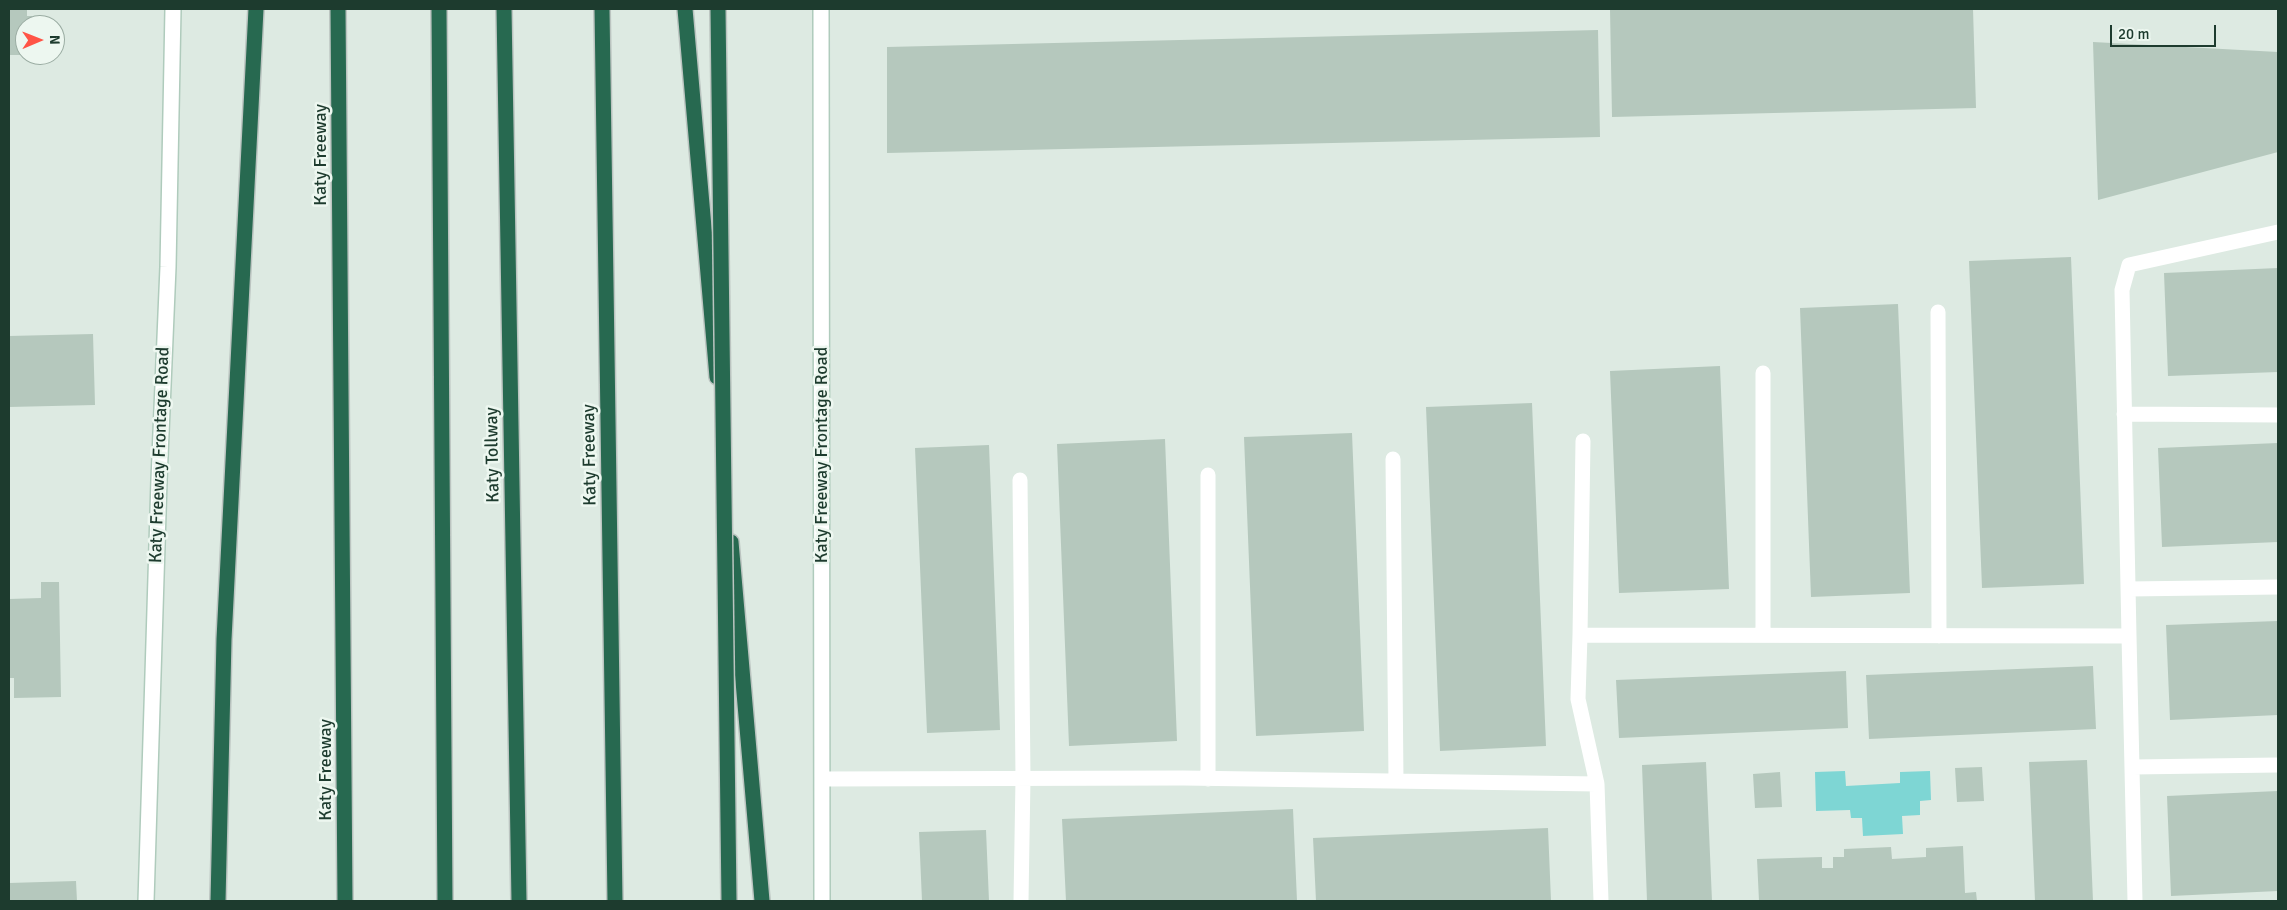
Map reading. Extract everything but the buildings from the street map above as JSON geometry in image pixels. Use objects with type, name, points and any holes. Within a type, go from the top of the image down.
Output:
[{"type":"highway","points":[[218,901],[224,638],[256,9]]},
{"type":"highway","name":"Katy Freeway","points":[[338,9],[345,901]]},
{"type":"highway","points":[[440,9],[445,901]]},
{"type":"highway","name":"Katy Tollway","points":[[504,9],[519,901]]},
{"type":"highway","name":"Katy Freeway","points":[[602,9],[615,901]]},
{"type":"highway","points":[[685,9],[762,901]]},
{"type":"highway","points":[[718,9],[729,901]]},
{"type":"main road","name":"Katy Freeway Frontage Road","points":[[146,901],[158,490],[168,267],[173,9]]},
{"type":"main road","name":"Katy Freeway Frontage Road","points":[[821,9],[822,901]]},
{"type":"main road","points":[[2135,901],[2122,290],[2129,264],[2278,232]]},
{"type":"main road","points":[[1938,312],[1939,636]]},
{"type":"main road","points":[[1763,373],[1763,635]]},
{"type":"main road","points":[[2124,414],[2278,415]]},
{"type":"main road","points":[[1583,441],[1578,699],[1597,784],[1601,901]]},
{"type":"main road","points":[[1393,459],[1396,781]]},
{"type":"main road","points":[[1208,475],[1208,779]]},
{"type":"main road","points":[[1020,480],[1023,778],[1021,901]]},
{"type":"main road","points":[[2128,589],[2278,587]]},
{"type":"main road","points":[[1580,635],[2129,636]]},
{"type":"main road","points":[[2132,767],[2278,765]]},
{"type":"main road","points":[[823,779],[1208,779],[1597,784]]},
{"type":"water","points":[[1845,771],[1846,786],[1900,783],[1900,772],[1930,771],[1931,800],[1920,801],[1920,815],[1902,816],[1903,834],[1863,836],[1862,818],[1851,818],[1850,810],[1816,811],[1815,772]]}]
